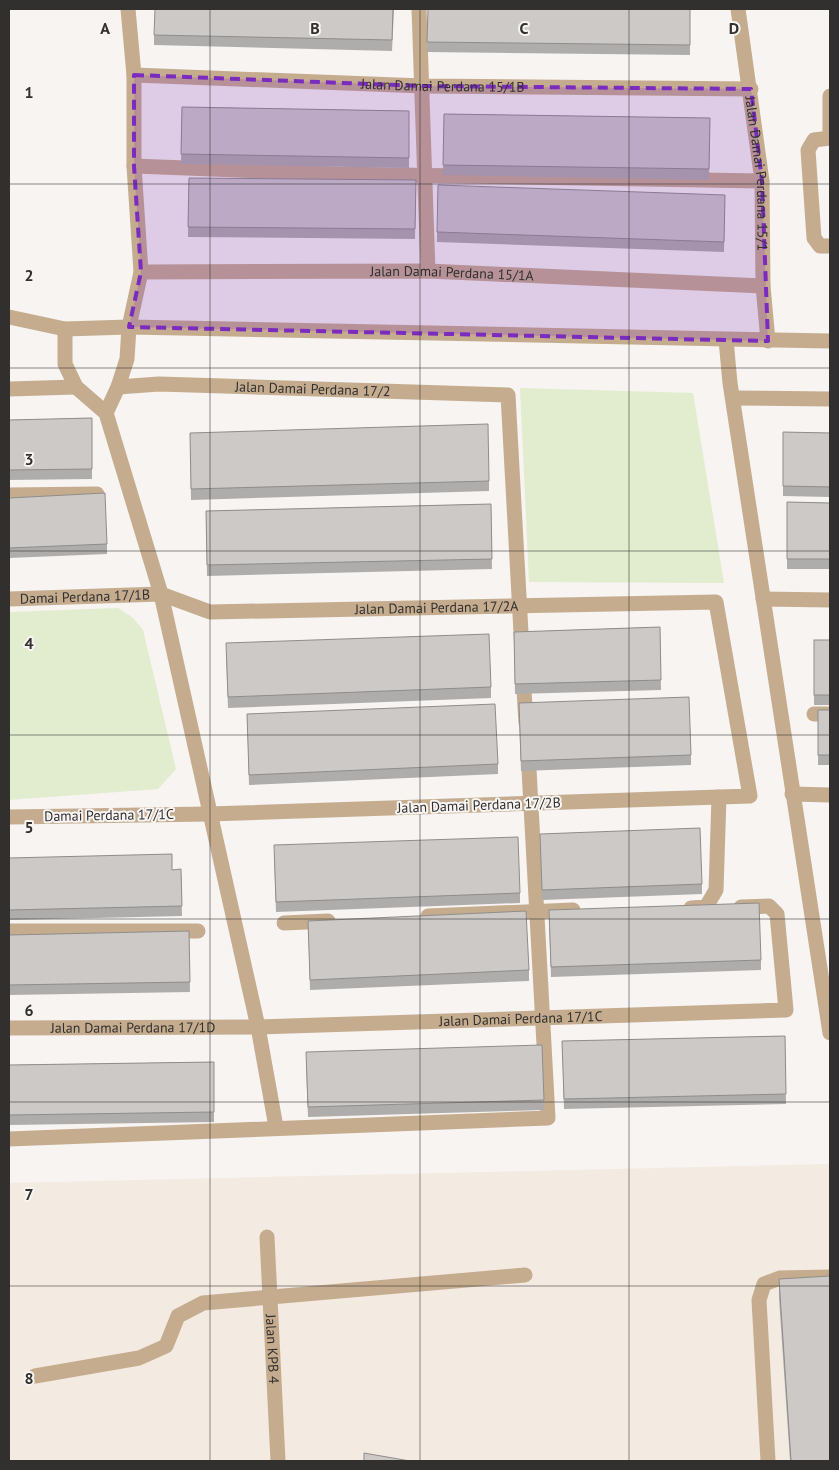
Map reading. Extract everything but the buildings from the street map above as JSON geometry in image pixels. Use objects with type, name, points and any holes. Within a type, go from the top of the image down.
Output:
[{"type":"street","points":[[106,413],[118,388],[127,360],[129,327],[142,272],[134,166],[134,75],[128,9]]},
{"type":"street","points":[[419,9],[428,271]]},
{"type":"street","name":"Jalan Damai Perdana 15/1","points":[[738,9],[751,89],[762,181],[763,286],[768,341]]},
{"type":"street","name":"Jalan Damai Perdana 15/1B","points":[[134,75],[423,86],[751,89]]},
{"type":"street","points":[[830,96],[830,138],[814,140],[808,150],[814,238],[820,246],[830,246]]},
{"type":"street","points":[[134,166],[336,174],[762,181]]},
{"type":"street","name":"Jalan Damai Perdana 15/1A","points":[[142,272],[428,271],[763,286]]},
{"type":"street","points":[[9,317],[65,328],[129,327],[830,341]]},
{"type":"street","points":[[65,328],[65,364],[76,387],[106,413],[161,594],[258,1027],[276,1128]]},
{"type":"street","points":[[726,340],[792,794],[827,985],[830,1033]]},
{"type":"street","name":"Jalan Damai Perdana 17/2","points":[[118,388],[158,384],[508,395],[519,606]]},
{"type":"street","points":[[9,389],[76,387]]},
{"type":"street","points":[[733,398],[830,399]]},
{"type":"street","points":[[9,496],[97,494]]},
{"type":"street","name":"Jalan Damai Perdana 17/2A","points":[[161,594],[210,612],[716,602],[750,796]]},
{"type":"street","name":"Damai Perdana 17/1B","points":[[9,599],[161,594]]},
{"type":"street","points":[[763,599],[830,600]]},
{"type":"street","points":[[9,1139],[548,1118],[519,606]]},
{"type":"street","points":[[814,714],[830,714]]},
{"type":"street","points":[[792,794],[830,795]]},
{"type":"street","name":"Jalan Damai Perdana 17/2B","points":[[209,814],[750,796]]},
{"type":"street","points":[[676,908],[706,907],[716,890],[719,797]]},
{"type":"street","name":"Damai Perdana 17/1C","points":[[9,817],[209,814]]},
{"type":"street","name":"Jalan Damai Perdana 17/1C","points":[[258,1027],[786,1010],[777,914],[769,906],[706,907]]},
{"type":"street","points":[[411,917],[587,909]]},
{"type":"street","points":[[284,923],[343,920]]},
{"type":"street","points":[[9,931],[198,930]]},
{"type":"street","name":"Jalan Damai Perdana 17/1D","points":[[9,1028],[258,1027]]},
{"type":"street","name":"Jalan KPB 4","points":[[267,1237],[278,1461]]},
{"type":"street","points":[[35,1376],[139,1358],[166,1346],[178,1316],[203,1303],[525,1275]]},
{"type":"street","points":[[768,1461],[759,1300],[764,1284],[780,1278],[830,1277]]},
{"type":"highlighted area","points":[[134,75],[423,86],[751,89],[762,181],[768,341],[129,327],[141,272],[134,166]]},
{"type":"shaded area","points":[[830,1164],[830,1461],[9,1461],[9,1183]]},
{"type":"green space","points":[[520,388],[693,393],[724,583],[529,582]]},
{"type":"green space","points":[[118,608],[133,618],[143,630],[176,769],[158,789],[9,800],[9,612]]}]
